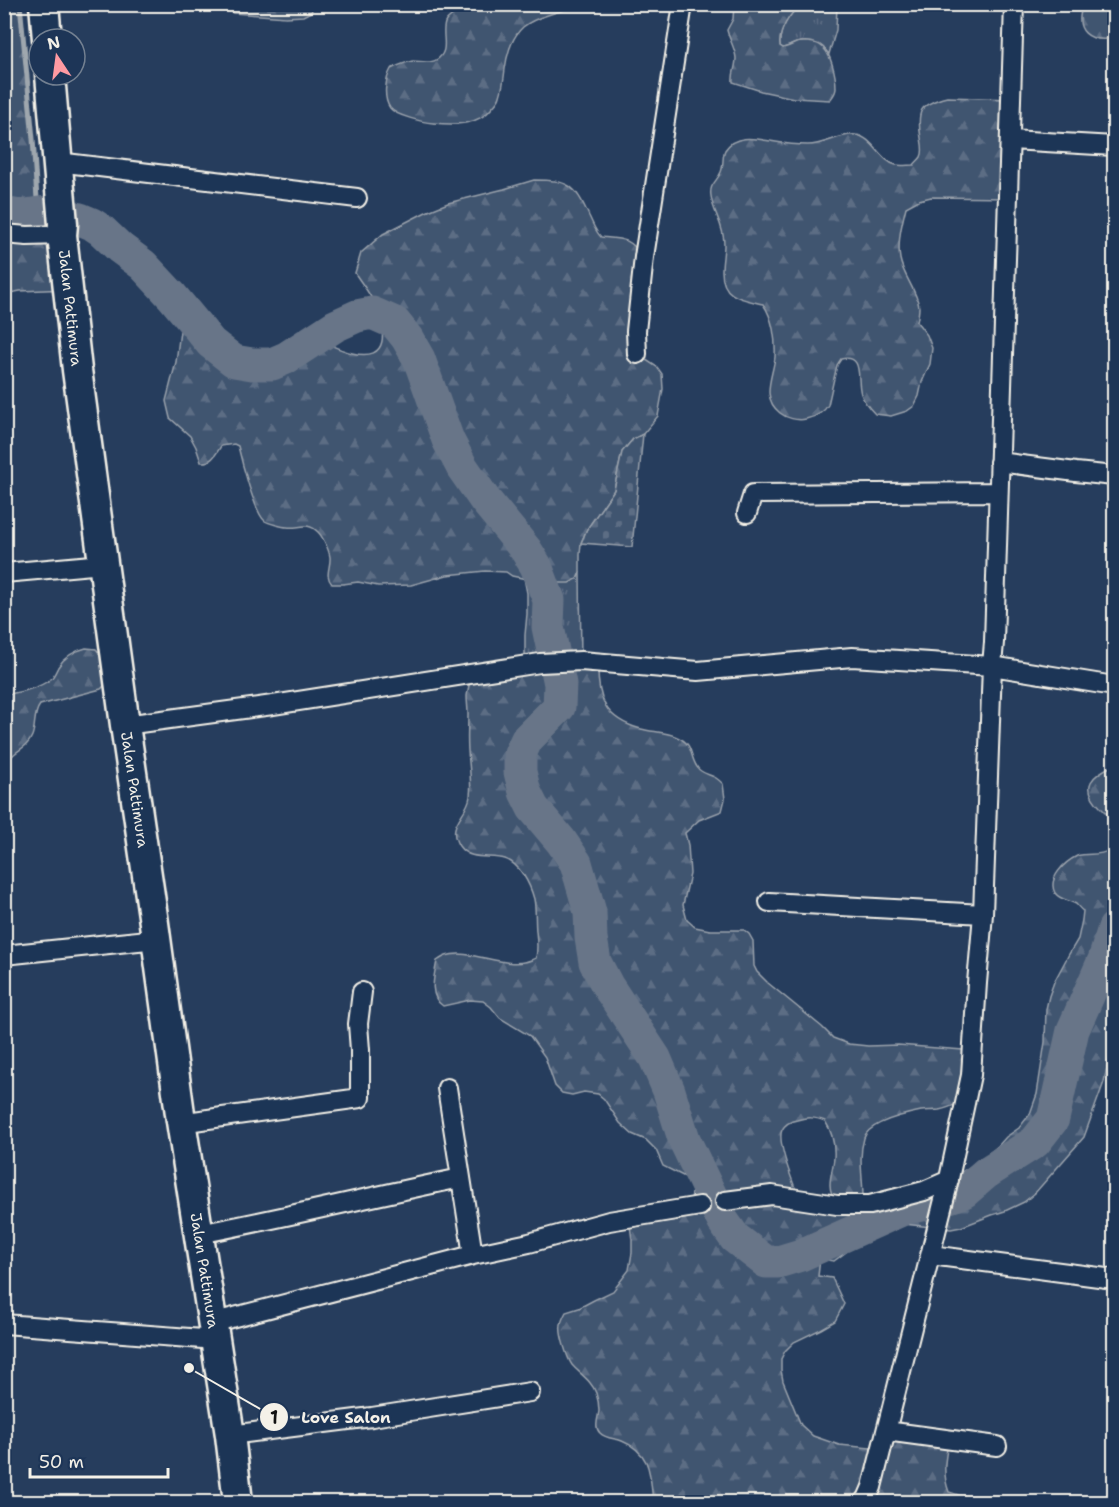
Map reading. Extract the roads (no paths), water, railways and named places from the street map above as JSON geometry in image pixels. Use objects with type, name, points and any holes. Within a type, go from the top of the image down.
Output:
[{"type":"main road","points":[[44,4],[46,27]]},
{"type":"main road","name":"Jalan Pattimura","points":[[51,87],[59,196],[77,370],[181,1121],[230,1436],[238,1503]]},
{"type":"street","points":[[637,354],[636,331],[644,257],[683,4]]},
{"type":"street","points":[[863,1503],[872,1487],[931,1255],[971,1075],[976,983],[983,914],[994,642],[1014,4]]},
{"type":"street","points":[[1011,140],[1114,146]]},
{"type":"street","points":[[57,164],[66,162],[357,198]]},
{"type":"street","points":[[4,234],[27,236],[63,230]]},
{"type":"street","points":[[999,462],[1114,476]]},
{"type":"street","points":[[747,513],[753,494],[998,492]]},
{"type":"street","points":[[4,573],[103,564]]},
{"type":"street","points":[[125,725],[273,705],[540,663],[581,661],[698,671],[852,657],[992,666],[1114,686]]},
{"type":"street","points":[[769,902],[983,914]]},
{"type":"street","points":[[4,955],[156,939]]},
{"type":"street","points":[[181,1121],[360,1098],[358,1024],[362,992]]},
{"type":"street","points":[[447,1088],[473,1255]]},
{"type":"street","points":[[199,1234],[461,1178]]},
{"type":"street","points":[[725,1201],[772,1195],[837,1205],[870,1205],[948,1184]]},
{"type":"street","points":[[4,1324],[214,1330],[223,1320],[473,1255],[529,1243],[609,1221],[700,1206]]},
{"type":"street","points":[[931,1255],[1114,1280]]},
{"type":"street","points":[[230,1436],[372,1417],[530,1392]]},
{"type":"street","points":[[886,1431],[998,1446]]},
{"type":"waterway","points":[[20,4],[38,214]]},
{"type":"waterway","points":[[4,213],[19,216],[56,212],[92,224],[143,265],[211,343],[234,361],[272,364],[286,358],[335,326],[357,316],[372,313],[395,323],[407,338],[419,359],[448,440],[462,467],[485,500],[526,550],[536,566],[549,600],[548,627],[560,684],[559,707],[527,739],[520,754],[520,772],[525,792],[533,808],[576,863],[590,912],[595,962],[607,985],[655,1058],[669,1091],[684,1139],[723,1221],[735,1238],[766,1262],[778,1262],[801,1255],[906,1208],[928,1204],[964,1192],[986,1173],[1035,1142],[1053,1119],[1073,1030],[1104,960],[1114,928]]},
{"type":"place","name":"Love Salon","points":[[189,1368]]}]
